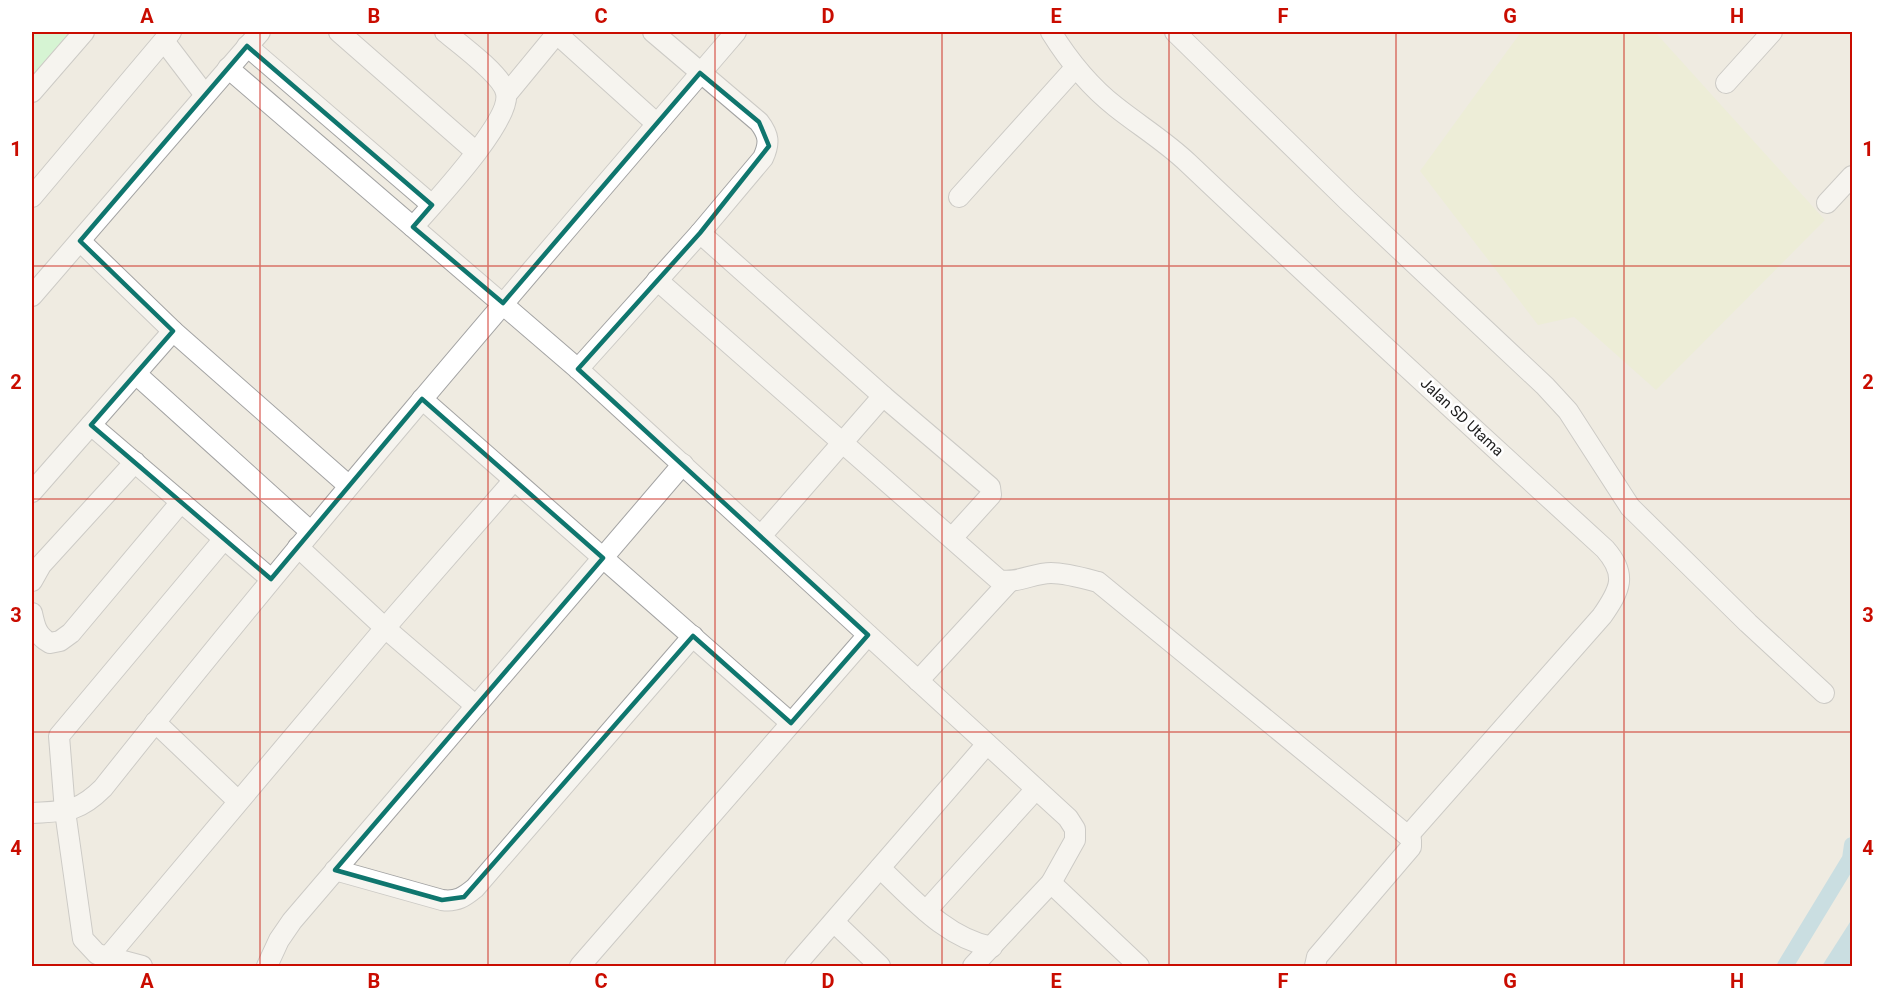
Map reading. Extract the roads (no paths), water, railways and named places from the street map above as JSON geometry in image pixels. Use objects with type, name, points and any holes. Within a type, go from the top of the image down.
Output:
[{"type":"street","points":[[32,92],[84,32]]},
{"type":"street","points":[[339,32],[476,153]]},
{"type":"street","points":[[445,32],[500,80],[507,94]]},
{"type":"street","points":[[413,227],[476,153],[504,109],[507,94],[557,32],[657,124]]},
{"type":"street","points":[[578,369],[700,233],[764,158],[769,146],[767,133],[759,122],[653,32]]},
{"type":"street","points":[[32,813],[64,811],[79,807],[103,788],[271,579],[502,303],[736,32]]},
{"type":"street","name":"Jalan SD Utama","points":[[1052,32],[1076,68],[1097,91],[1171,147],[1285,256],[1616,561],[1620,573],[1619,588],[1602,616],[1408,836]]},
{"type":"street","points":[[1175,32],[1348,201],[1545,386],[1568,411],[1630,507],[1748,623],[1824,693]]},
{"type":"street","points":[[1726,83],[1772,32]]},
{"type":"street","points":[[32,197],[169,34],[205,95]]},
{"type":"street","points":[[32,296],[254,39],[432,205]]},
{"type":"street","points":[[228,68],[578,369],[1068,818],[1075,829],[1076,840],[1051,883],[974,966]]},
{"type":"street","points":[[959,197],[1076,68]]},
{"type":"street","points":[[1827,203],[1852,176]]},
{"type":"street","points":[[700,233],[883,396],[990,487],[991,495],[952,538]]},
{"type":"street","points":[[80,241],[173,332],[349,486]]},
{"type":"street","points":[[657,280],[999,580],[1009,582],[1050,573],[1098,582],[1408,836],[1411,840],[1411,848],[1317,957],[1315,966]]},
{"type":"street","points":[[32,492],[173,332]]},
{"type":"street","points":[[136,374],[311,532]]},
{"type":"street","points":[[761,536],[883,396]]},
{"type":"street","points":[[422,399],[791,723]]},
{"type":"street","points":[[91,425],[271,579]]},
{"type":"street","points":[[32,581],[41,565],[135,462]]},
{"type":"street","points":[[267,966],[279,940],[335,870],[682,464]]},
{"type":"street","points":[[107,958],[237,801],[514,480]]},
{"type":"street","points":[[32,614],[36,630],[43,639],[50,643],[60,641],[71,633],[181,502]]},
{"type":"street","points":[[142,966],[97,954],[83,939],[64,811],[59,736],[225,539]]},
{"type":"street","points":[[298,547],[385,628],[476,706]]},
{"type":"street","points":[[918,681],[1009,582]]},
{"type":"street","points":[[580,966],[868,634]]},
{"type":"street","points":[[335,870],[442,900],[452,901],[464,897],[475,888],[693,636]]},
{"type":"street","points":[[155,722],[237,801]]},
{"type":"street","points":[[795,966],[987,744]]},
{"type":"street","points":[[926,911],[1036,789]]},
{"type":"street","points":[[880,868],[926,911],[959,936],[975,944],[992,947]]},
{"type":"street","points":[[1051,883],[1139,966]]},
{"type":"street","points":[[834,922],[880,966]]},
{"type":"water","points":[[1852,919],[1852,966],[1822,966]]},
{"type":"waterway","points":[[1785,966],[1850,859],[1852,845]]}]
